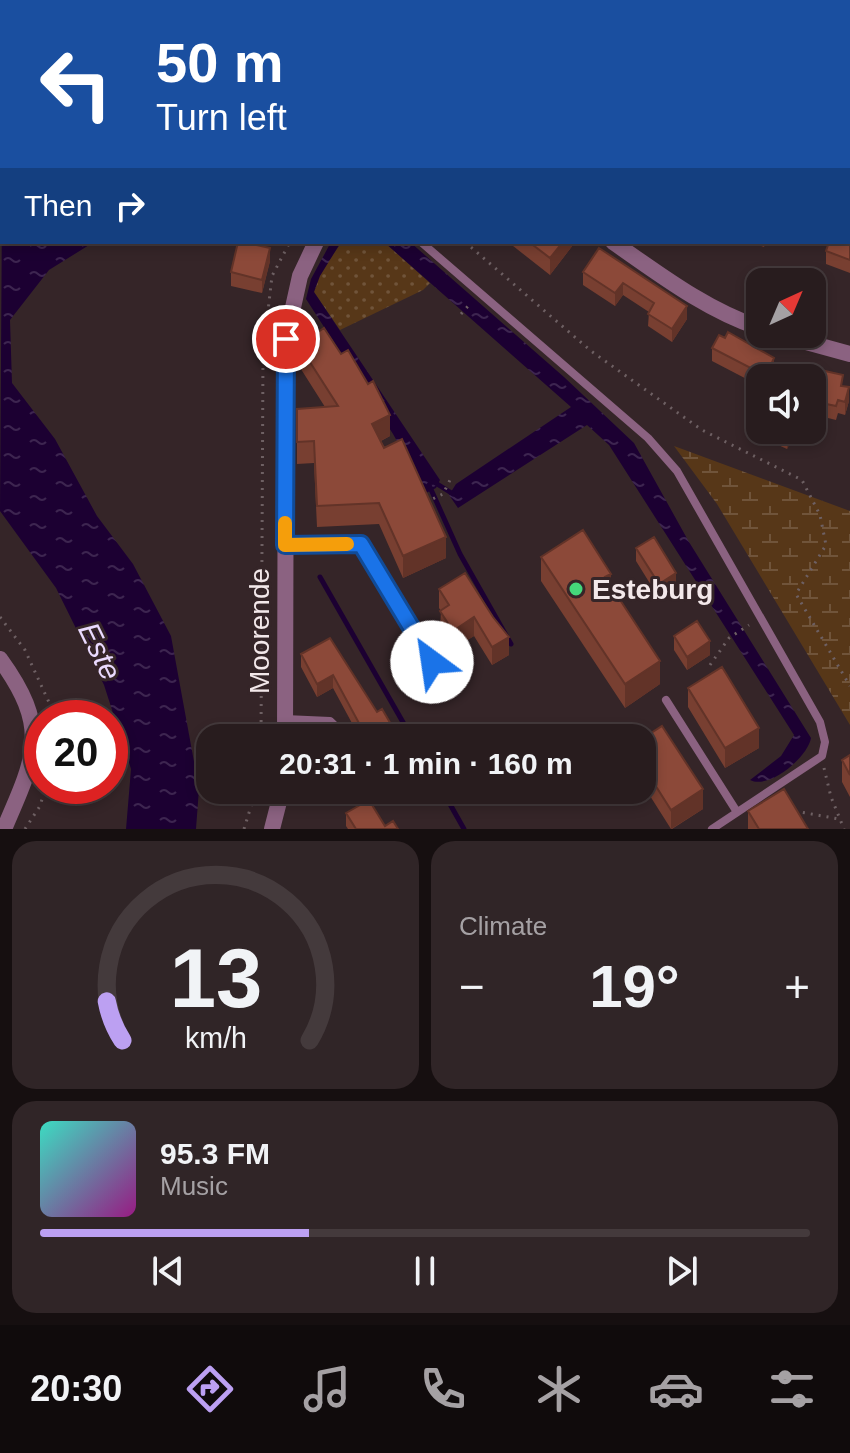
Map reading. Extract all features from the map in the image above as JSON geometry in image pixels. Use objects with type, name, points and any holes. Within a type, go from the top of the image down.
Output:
[{"type":"street","name":"Moorende","points":[[285,724],[286,339],[300,276],[315,244]]},
{"type":"street","points":[[616,244],[675,285],[746,323]]},
{"type":"street","points":[[826,347],[850,354]]},
{"type":"street","points":[[0,659],[16,682],[35,725],[30,769],[4,829]]},
{"type":"street","points":[[272,829],[278,804]]},
{"type":"lane","points":[[423,244],[648,438],[677,471],[820,722],[825,742],[822,756],[712,829]]},
{"type":"lane","points":[[285,545],[361,544],[445,684]]},
{"type":"lane","points":[[666,700],[737,812]]},
{"type":"lane","points":[[285,719],[330,721],[333,724]]},
{"type":"path","points":[[261,724],[263,355],[272,276],[289,244]]},
{"type":"path","points":[[467,244],[591,351],[702,430],[802,480],[820,515],[826,545],[796,594],[850,686]]},
{"type":"path","points":[[426,502],[443,494],[451,478]]},
{"type":"path","points":[[0,617],[25,650],[48,700]]},
{"type":"path","points":[[710,665],[729,638],[746,627]]},
{"type":"path","points":[[822,756],[844,829]]},
{"type":"path","points":[[763,797],[786,810],[839,819]]},
{"type":"path","points":[[25,829],[41,804]]},
{"type":"path","points":[[244,829],[252,804]]},
{"type":"green space","points":[[341,244],[386,244],[430,283],[423,290],[340,330],[314,292],[316,278]]},
{"type":"green space","points":[[674,446],[850,511],[850,725],[717,504]]},
{"type":"water","name":"Este","points":[[2,244],[91,244],[49,270],[10,320],[12,383],[55,439],[97,516],[133,564],[171,636],[196,773],[196,829],[126,829],[131,769],[128,760],[128,700],[109,700],[56,588],[0,511]]},
{"type":"water","points":[[330,244],[340,244],[314,292],[440,480],[436,488],[426,493],[393,434],[306,299],[311,279]]},
{"type":"water","points":[[386,244],[412,244],[634,443],[689,542],[811,738],[803,754],[777,776],[758,782],[750,780],[781,756],[794,735],[609,445],[587,425],[458,508],[449,495],[456,484],[571,407]]},
{"type":"building","points":[[238,244],[270,248],[262,280],[231,272]]},
{"type":"building","points":[[532,244],[561,244],[550,258]]},
{"type":"building","points":[[828,244],[850,244],[850,260],[826,251]]},
{"type":"building","points":[[599,248],[687,306],[672,329],[648,314],[654,303],[623,283],[615,293],[583,272]]},
{"type":"building","points":[[324,328],[341,354],[348,350],[368,384],[373,381],[390,415],[372,424],[384,448],[402,439],[446,537],[403,556],[379,503],[317,506],[314,441],[297,442],[297,409],[338,406],[299,345]]},
{"type":"building","points":[[728,332],[746,342],[746,348],[756,348],[774,358],[771,364],[746,366],[712,348],[719,335],[725,338]]},
{"type":"building","points":[[826,371],[843,375],[841,386],[849,387],[845,402],[838,400],[836,406],[826,404]]},
{"type":"building","points":[[583,530],[611,574],[605,577],[660,661],[625,684],[541,557]]},
{"type":"building","points":[[654,537],[676,573],[659,584],[636,548]]},
{"type":"building","points":[[465,573],[509,637],[492,647],[474,617],[453,631],[440,611],[449,605],[439,589]]},
{"type":"building","points":[[697,621],[710,641],[687,657],[674,636]]},
{"type":"building","points":[[330,638],[377,712],[382,709],[391,724],[359,724],[333,675],[317,684],[301,654]]},
{"type":"building","points":[[722,667],[759,728],[725,748],[688,688]]},
{"type":"building","points":[[662,726],[703,789],[671,810],[656,786],[656,730]]},
{"type":"building","points":[[850,755],[850,775],[842,760]]},
{"type":"building","points":[[784,789],[808,829],[759,829],[748,811]]},
{"type":"building","points":[[362,804],[371,804],[385,826],[393,821],[398,829],[356,829],[346,813]]},
{"type":"waterway","points":[[434,482],[453,494]]},
{"type":"waterway","points":[[429,485],[460,554],[511,644]]},
{"type":"waterway","points":[[320,577],[404,724]]},
{"type":"waterway","points":[[450,804],[464,829]]},
{"type":"slow traffic","points":[[285,523],[285,545],[347,544]]},
{"type":"place","name":"Esteburg","points":[[576,589]]},
{"type":"route","points":[[286,339],[285,545],[361,544],[432,662]]}]
